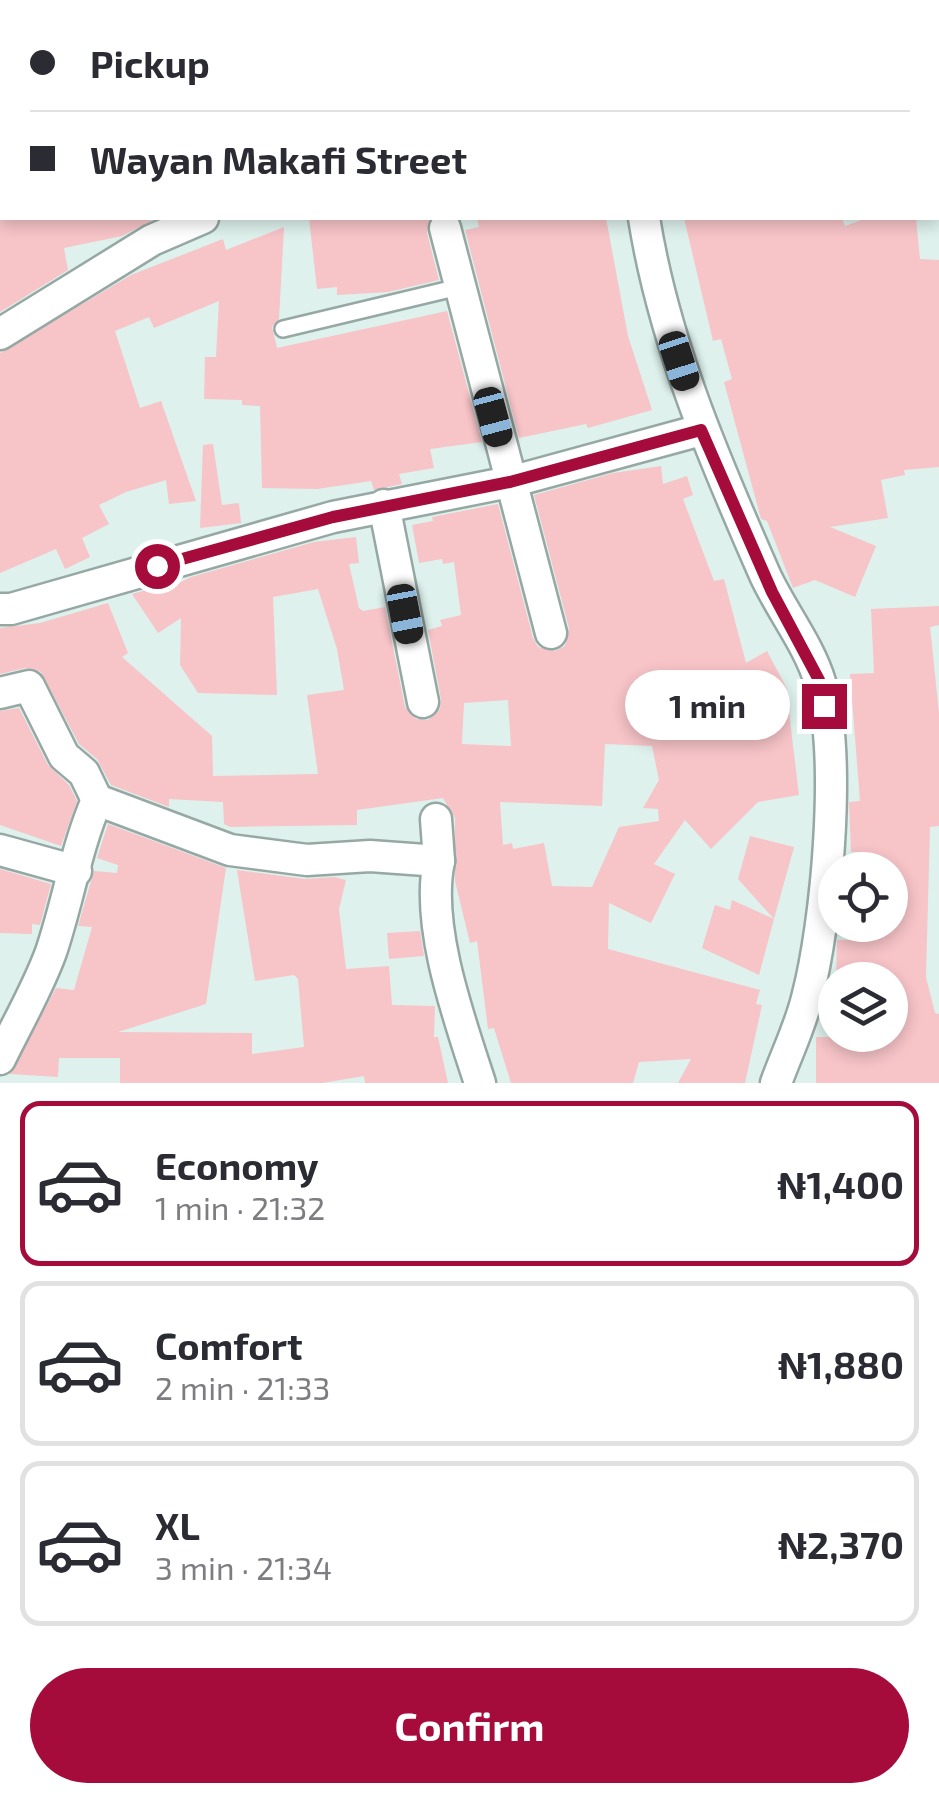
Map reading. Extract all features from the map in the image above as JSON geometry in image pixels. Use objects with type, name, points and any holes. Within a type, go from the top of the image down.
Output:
[{"type":"street","points":[[0,334],[152,240],[199,220]]},
{"type":"street","points":[[644,220],[679,361],[701,430],[772,592],[819,680],[830,732],[827,866],[808,998],[776,1083]]},
{"type":"street","points":[[445,228],[551,633]]},
{"type":"street","points":[[0,609],[11,610],[384,505],[510,482],[701,430]]},
{"type":"street","points":[[384,505],[423,702]]},
{"type":"street","points":[[0,693],[29,686],[64,756],[84,773],[96,800],[230,850],[307,860],[370,856],[439,862]]},
{"type":"street","points":[[0,1059],[49,956],[76,871],[83,831],[96,800]]},
{"type":"street","points":[[436,819],[439,862],[434,885],[452,1000],[480,1083]]},
{"type":"street","points":[[0,850],[76,871]]},
{"type":"lane","points":[[283,329],[459,287]]},
{"type":"building","points":[[0,220],[153,220],[122,236],[64,248],[68,270],[0,312]]},
{"type":"building","points":[[309,220],[430,220],[427,233],[439,280],[388,292],[337,295],[337,287],[317,289]]},
{"type":"building","points":[[477,220],[606,220],[628,336],[652,410],[588,428],[586,424],[519,438],[465,230],[479,227]]},
{"type":"building","points":[[684,220],[843,220],[845,226],[861,220],[916,220],[920,259],[939,260],[939,467],[904,470],[905,475],[881,480],[888,518],[830,527],[876,546],[855,597],[815,580],[793,588],[767,521],[761,519],[724,382],[732,379],[721,339],[713,341]]},
{"type":"building","points":[[284,227],[279,319],[272,327],[277,348],[447,311],[482,442],[430,449],[434,468],[399,474],[402,484],[374,490],[371,481],[317,489],[262,488],[260,406],[242,405],[242,400],[204,399],[205,357],[216,357],[219,301],[154,328],[149,317],[115,331],[140,408],[161,401],[196,501],[169,504],[166,480],[126,492],[99,505],[109,524],[82,538],[90,557],[65,569],[56,549],[0,573],[0,353],[131,275],[223,239],[226,250]]},
{"type":"building","points":[[213,444],[222,505],[239,503],[241,523],[200,528],[203,445]]},
{"type":"building","points":[[661,466],[663,484],[687,476],[693,495],[683,499],[714,581],[724,579],[746,663],[767,651],[786,687],[799,795],[758,802],[711,849],[685,820],[654,864],[675,874],[651,923],[609,903],[608,949],[760,990],[756,1004],[762,1005],[745,1083],[678,1083],[691,1059],[639,1062],[633,1083],[511,1083],[494,1028],[488,1029],[477,941],[470,943],[455,881],[455,818],[443,798],[357,810],[357,825],[230,827],[224,824],[223,802],[169,799],[169,807],[111,785],[97,759],[79,744],[41,672],[25,668],[0,674],[0,628],[40,623],[108,603],[128,653],[122,657],[212,736],[213,776],[318,774],[307,695],[344,690],[337,649],[318,589],[273,597],[277,695],[198,693],[180,665],[181,618],[158,633],[132,594],[174,582],[175,585],[314,542],[356,537],[359,563],[349,564],[359,608],[363,611],[385,607],[405,707],[416,719],[428,720],[440,709],[441,699],[428,630],[442,626],[440,620],[461,615],[454,562],[443,564],[442,559],[419,563],[412,525],[433,521],[432,517],[498,504],[533,638],[538,647],[555,651],[565,646],[569,628],[534,495],[613,473]],"holes":[[[508,700],[511,746],[462,744],[464,703]],[[605,744],[652,746],[659,780],[643,808],[658,809],[659,821],[619,827],[592,887],[552,886],[544,843],[513,849],[512,843],[503,845],[500,802],[602,806]]]},
{"type":"building","points":[[939,606],[939,625],[930,627],[939,713],[939,826],[930,827],[926,977],[935,1013],[939,1014],[939,1083],[816,1083],[816,1037],[818,1052],[908,1052],[908,962],[836,962],[837,942],[908,942],[908,852],[851,852],[849,802],[860,801],[850,674],[874,673],[871,609]]},
{"type":"building","points":[[19,708],[48,765],[69,785],[77,801],[61,846],[0,825],[0,711]]},
{"type":"building","points":[[108,824],[226,868],[206,1004],[118,1032],[252,1033],[252,1054],[304,1047],[298,979],[294,975],[255,981],[237,870],[305,879],[334,877],[346,880],[339,909],[346,969],[389,966],[392,1005],[435,1006],[434,1037],[438,1037],[448,1083],[365,1083],[364,1076],[322,1083],[120,1083],[120,1058],[59,1058],[58,1077],[10,1074],[56,988],[74,990],[92,927],[78,926],[94,871],[117,873],[118,865],[97,858]]},
{"type":"building","points":[[750,836],[794,847],[774,919],[738,879]]},
{"type":"building","points":[[0,869],[51,884],[40,925],[32,924],[32,934],[0,933]]},
{"type":"building","points":[[732,900],[774,919],[759,975],[702,948],[715,905],[730,910]]},
{"type":"building","points":[[420,931],[424,956],[389,959],[387,933]]},
{"type":"route","points":[[157,566],[333,517],[510,482],[701,430],[772,592],[819,680],[824,706]]}]
